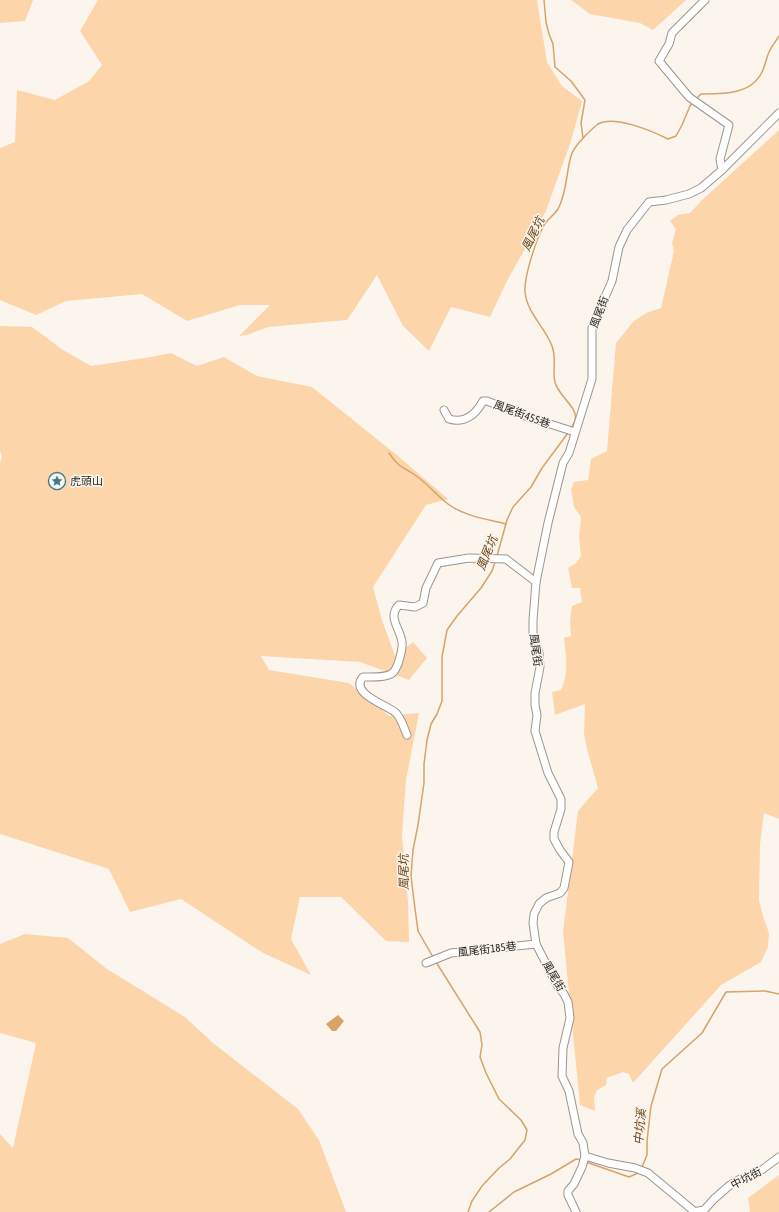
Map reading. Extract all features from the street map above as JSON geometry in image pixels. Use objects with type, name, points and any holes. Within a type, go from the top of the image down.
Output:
[{"type":"street","points":[[705,0],[672,33],[669,44],[659,61],[694,101],[729,125],[720,159],[722,170]]},
{"type":"street","name":"風尾街","points":[[585,1156],[583,1144],[578,1134],[569,1091],[562,1076],[563,1048],[570,1018],[568,1002],[557,985],[536,944],[533,923],[535,911],[542,901],[550,896],[560,893],[564,888],[569,862],[554,839],[554,832],[561,809],[561,799],[548,773],[535,731],[537,715],[535,693],[540,667],[539,653],[533,636],[536,582],[548,523],[564,463],[569,453],[571,431],[592,379],[592,327],[612,280],[619,247],[627,230],[649,202],[666,200],[689,194],[701,188],[722,170],[779,113]]},
{"type":"street","name":"風尾街455巷","points":[[444,410],[449,420],[463,420],[472,416],[483,401],[571,431]]},
{"type":"street","points":[[407,735],[395,713],[366,695],[360,686],[360,680],[364,677],[383,676],[392,674],[395,671],[402,644],[394,621],[394,612],[399,604],[415,607],[424,603],[426,588],[438,563],[469,558],[506,559],[536,582]]},
{"type":"street","name":"風尾街185巷","points":[[426,963],[451,953],[536,944]]},
{"type":"street","points":[[576,1212],[568,1195],[568,1191],[574,1184],[582,1167],[585,1156],[608,1163],[635,1168],[648,1173],[694,1212]]},
{"type":"street","name":"中坑街","points":[[694,1212],[704,1210],[730,1185],[740,1179],[754,1175],[779,1157]]},
{"type":"shaded area","points":[[0,0],[33,0],[25,21],[0,23]]},
{"type":"shaded area","points":[[98,0],[537,0],[547,62],[562,86],[582,101],[571,141],[546,211],[507,281],[490,317],[451,307],[429,351],[403,326],[377,275],[347,320],[268,327],[247,335],[239,336],[270,305],[240,305],[187,321],[142,294],[66,301],[36,315],[0,300],[0,148],[15,142],[17,90],[55,100],[89,81],[102,65],[80,31]]},
{"type":"shaded area","points":[[571,0],[686,0],[653,30],[640,23],[590,14]]},
{"type":"shaded area","points":[[779,130],[779,819],[764,813],[760,844],[759,900],[769,933],[768,947],[761,962],[721,985],[633,1083],[629,1074],[623,1072],[607,1078],[606,1085],[597,1090],[594,1097],[595,1111],[580,1105],[563,932],[578,811],[598,788],[584,734],[585,704],[555,715],[552,692],[561,690],[564,684],[566,671],[566,651],[564,638],[571,636],[570,621],[572,606],[582,602],[580,588],[572,588],[568,568],[576,563],[581,556],[579,538],[581,517],[574,507],[571,490],[574,482],[588,480],[591,459],[607,451],[616,343],[634,321],[646,313],[661,308],[674,251],[672,243],[676,229],[670,221],[678,215],[690,213],[701,201]]},
{"type":"shaded area","points":[[0,326],[32,327],[63,350],[91,366],[171,353],[197,366],[224,357],[257,376],[312,387],[398,456],[448,499],[426,505],[373,587],[382,620],[395,656],[413,642],[427,658],[409,680],[360,662],[261,656],[269,670],[349,683],[389,716],[419,713],[406,780],[402,835],[408,902],[409,942],[386,941],[341,897],[300,897],[291,939],[311,975],[263,953],[181,899],[130,912],[109,869],[0,834],[0,463],[2,457],[0,451]]},
{"type":"shaded area","points":[[25,934],[68,938],[107,969],[185,1017],[213,1043],[298,1109],[319,1140],[346,1212],[0,1212],[0,1134],[13,1148],[36,1043],[0,1033],[0,944]]},
{"type":"shaded area","points":[[338,1015],[344,1021],[336,1031],[332,1031],[326,1024]]},
{"type":"shaded area","points":[[779,1175],[779,1212],[750,1212],[748,1198]]},
{"type":"waterway","points":[[544,0],[546,22],[553,44],[555,67],[571,81],[585,100],[581,123],[583,138]]},
{"type":"waterway","name":"風尾坑","points":[[696,99],[701,94],[735,92],[751,85],[757,80],[762,72],[769,52],[779,36]]},
{"type":"waterway","name":"風尾坑","points":[[571,428],[575,421],[575,415],[571,406],[560,392],[555,382],[552,346],[526,300],[525,285],[531,258],[544,225],[558,209],[561,203],[573,150],[585,136],[598,124],[614,121],[643,128],[668,139],[676,136],[693,102]]},
{"type":"waterway","name":"風尾坑","points":[[497,556],[507,520],[513,507],[531,487],[542,468],[568,433]]},
{"type":"waterway","points":[[389,453],[398,464],[419,478],[454,508],[476,517],[506,524]]},
{"type":"waterway","name":"風尾坑","points":[[433,957],[418,931],[411,876],[413,850],[424,783],[424,764],[427,740],[431,724],[442,701],[442,657],[447,630],[481,588],[492,571],[495,562]]},
{"type":"waterway","name":"風尾坑","points":[[436,962],[480,1032],[482,1045],[480,1057],[499,1099],[521,1120],[527,1130],[525,1140],[510,1159],[482,1186],[472,1201],[468,1212]]},
{"type":"waterway","name":"中坑溪","points":[[642,1167],[647,1155],[651,1106],[662,1069],[702,1033],[726,992],[765,991],[779,994]]},
{"type":"waterway","name":"中坑溪","points":[[489,1212],[514,1192],[551,1174],[576,1159],[581,1160]]},
{"type":"waterway","name":"中坑溪","points":[[586,1162],[629,1177],[638,1172]]},
{"type":"place","name":"虎頭山","points":[[57,481]]}]
